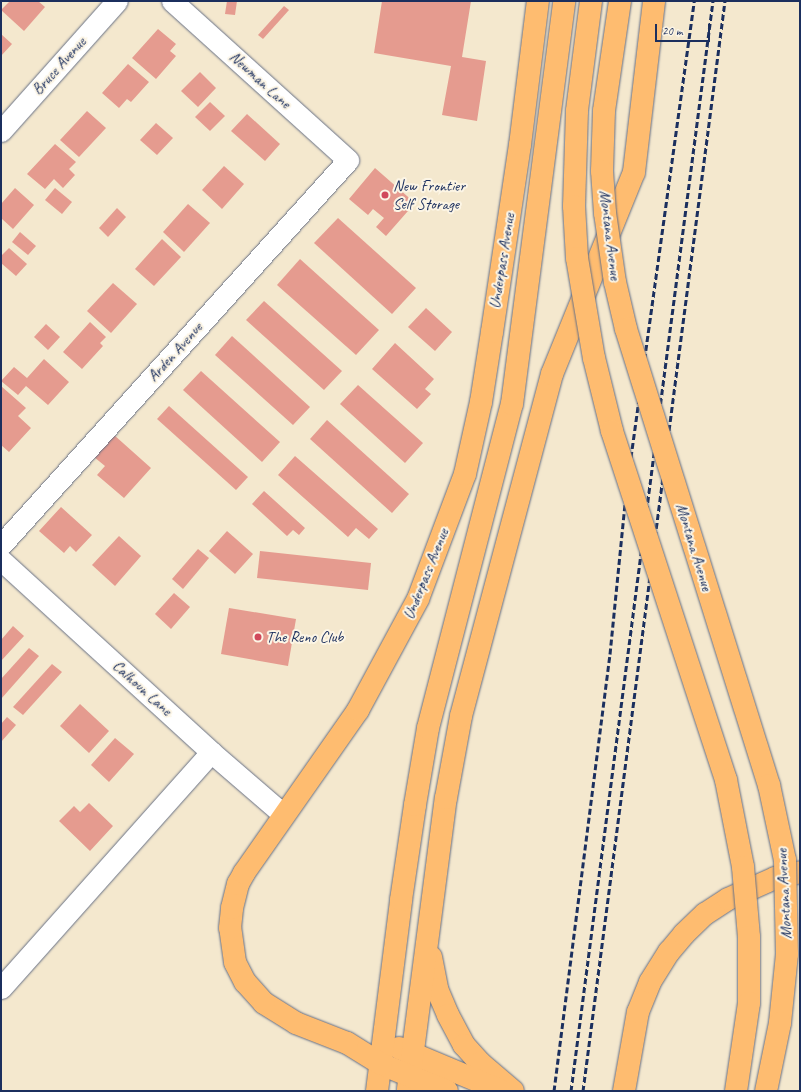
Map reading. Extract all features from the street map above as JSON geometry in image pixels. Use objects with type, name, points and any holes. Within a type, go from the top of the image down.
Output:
[{"type":"main road","name":"Underpass Avenue","points":[[447,1091],[409,1083],[347,1043],[296,1023],[264,1003],[245,982],[235,962],[230,928],[232,908],[238,884],[256,854],[358,710],[418,599],[465,474],[481,402],[520,144],[538,1]]},
{"type":"main road","points":[[378,1091],[412,821],[428,728],[512,404],[564,1]]},
{"type":"main road","name":"Montana Avenue","points":[[591,1],[577,111],[574,206],[578,258],[594,358],[612,431],[726,780],[743,867],[749,937],[749,1004],[736,1091]]},
{"type":"main road","name":"Montana Avenue","points":[[620,1],[604,111],[602,171],[605,213],[615,282],[628,337],[769,785],[785,860],[787,954],[780,1023],[766,1091]]},
{"type":"main road","points":[[409,1083],[451,762],[467,688],[552,374],[634,172],[654,1]]},
{"type":"main road","points":[[624,1091],[638,1012],[650,982],[669,952],[684,934],[705,914],[728,899],[775,878],[800,872]]},
{"type":"main road","points":[[427,937],[437,989],[455,1030],[464,1045],[480,1063],[513,1091]]},
{"type":"main road","name":"Underpass Avenue","points":[[347,1043],[384,1042]]},
{"type":"main road","points":[[384,1042],[504,1091]]},
{"type":"street","name":"Bruce Avenue","points":[[1,131],[117,1]]},
{"type":"street","name":"Newman Lane","points":[[172,1],[348,160]]},
{"type":"street","name":"Arden Avenue","points":[[1,545],[348,160]]},
{"type":"street","name":"Calhoun Lane","points":[[1,560],[211,752],[284,815]]},
{"type":"street","points":[[1,988],[211,752]]},
{"type":"building","points":[[10,1],[38,1],[45,7],[24,31],[1,10]]},
{"type":"building","points":[[227,1],[237,1],[235,15],[225,14]]},
{"type":"building","points":[[382,1],[471,1],[462,57],[486,61],[477,121],[442,115],[451,66],[374,53]]},
{"type":"building","points":[[284,6],[289,10],[263,39],[258,35]]},
{"type":"building","points":[[158,29],[176,44],[170,51],[176,56],[156,79],[132,58]]},
{"type":"building","points":[[1,34],[12,44],[1,56]]},
{"type":"building","points":[[128,64],[149,82],[131,102],[127,99],[119,108],[102,93]]},
{"type":"building","points":[[200,72],[216,88],[198,107],[181,91]]},
{"type":"building","points":[[210,102],[225,116],[210,131],[195,117]]},
{"type":"building","points":[[87,111],[106,128],[79,157],[60,140]]},
{"type":"building","points":[[247,114],[280,144],[265,161],[231,131]]},
{"type":"building","points":[[156,123],[173,138],[157,155],[140,140]]},
{"type":"building","points":[[55,144],[76,162],[69,169],[75,175],[63,188],[54,179],[45,189],[27,174]]},
{"type":"building","points":[[224,166],[244,184],[222,209],[202,190]]},
{"type":"building","points":[[375,168],[415,203],[386,236],[376,227],[384,218],[373,209],[368,215],[349,199]]},
{"type":"building","points":[[15,188],[34,205],[13,229],[1,218],[1,204]]},
{"type":"building","points":[[55,188],[72,202],[62,214],[45,200]]},
{"type":"building","points":[[188,204],[210,223],[184,252],[163,232]]},
{"type":"building","points":[[117,208],[126,217],[108,237],[99,228]]},
{"type":"building","points":[[338,218],[416,288],[392,314],[314,243]]},
{"type":"building","points":[[20,232],[36,246],[28,255],[12,242]]},
{"type":"building","points":[[162,239],[181,257],[154,286],[135,269]]},
{"type":"building","points":[[9,248],[27,264],[16,276],[1,263],[1,256]]},
{"type":"building","points":[[300,259],[379,330],[356,355],[277,285]]},
{"type":"building","points":[[113,283],[137,304],[111,333],[87,311]]},
{"type":"building","points":[[264,301],[342,371],[324,390],[246,320]]},
{"type":"building","points":[[426,308],[452,332],[435,351],[408,327]]},
{"type":"building","points":[[90,322],[106,337],[100,343],[103,346],[82,369],[63,352]]},
{"type":"building","points":[[46,324],[60,337],[48,350],[34,337]]},
{"type":"building","points":[[232,336],[310,407],[293,425],[215,355]]},
{"type":"building","points":[[395,343],[434,379],[425,389],[431,394],[417,409],[372,369]]},
{"type":"building","points":[[44,359],[69,382],[48,405],[26,386],[18,395],[1,381],[14,367],[27,378]]},
{"type":"building","points":[[201,371],[280,442],[262,462],[183,390]]},
{"type":"building","points":[[358,385],[423,443],[405,463],[340,404]]},
{"type":"building","points":[[1,386],[26,408],[18,416],[31,428],[9,452],[1,445]]},
{"type":"building","points":[[169,406],[248,477],[236,490],[157,419]]},
{"type":"building","points":[[327,420],[409,494],[392,513],[310,439]]},
{"type":"building","points":[[114,435],[151,468],[124,498],[97,475],[105,466],[94,457]]},
{"type":"building","points":[[295,456],[378,529],[369,539],[356,528],[348,537],[278,475]]},
{"type":"building","points":[[264,491],[305,528],[299,535],[293,530],[287,536],[252,504]]},
{"type":"building","points":[[61,507],[92,535],[76,552],[70,546],[64,553],[39,531]]},
{"type":"building","points":[[227,531],[253,554],[235,574],[209,551]]},
{"type":"building","points":[[119,536],[141,556],[115,586],[92,565]]},
{"type":"building","points":[[198,549],[209,558],[183,589],[172,579]]},
{"type":"building","points":[[260,551],[371,563],[368,590],[257,578]]},
{"type":"building","points":[[174,593],[190,607],[171,629],[155,614]]},
{"type":"building","points":[[229,608],[296,619],[288,666],[221,654]]},
{"type":"building","points":[[13,626],[24,636],[1,661],[1,640]]},
{"type":"building","points":[[29,648],[39,656],[1,699],[1,679]]},
{"type":"building","points":[[52,664],[62,672],[23,715],[13,707]]},
{"type":"building","points":[[80,704],[109,731],[89,753],[60,726]]},
{"type":"building","points":[[7,717],[16,725],[1,742],[1,724]]},
{"type":"building","points":[[115,738],[134,754],[109,782],[91,765]]},
{"type":"building","points":[[89,803],[113,826],[90,851],[59,821],[74,806],[80,812]]},
{"type":"railway","points":[[554,1091],[610,654],[626,493],[694,1]]},
{"type":"railway","points":[[571,1091],[713,1]]},
{"type":"railway","points":[[583,1091],[725,1]]},
{"type":"place","name":"New Frontier Self Storage","points":[[385,195]]},
{"type":"place","name":"The Reno Club","points":[[258,637]]}]
